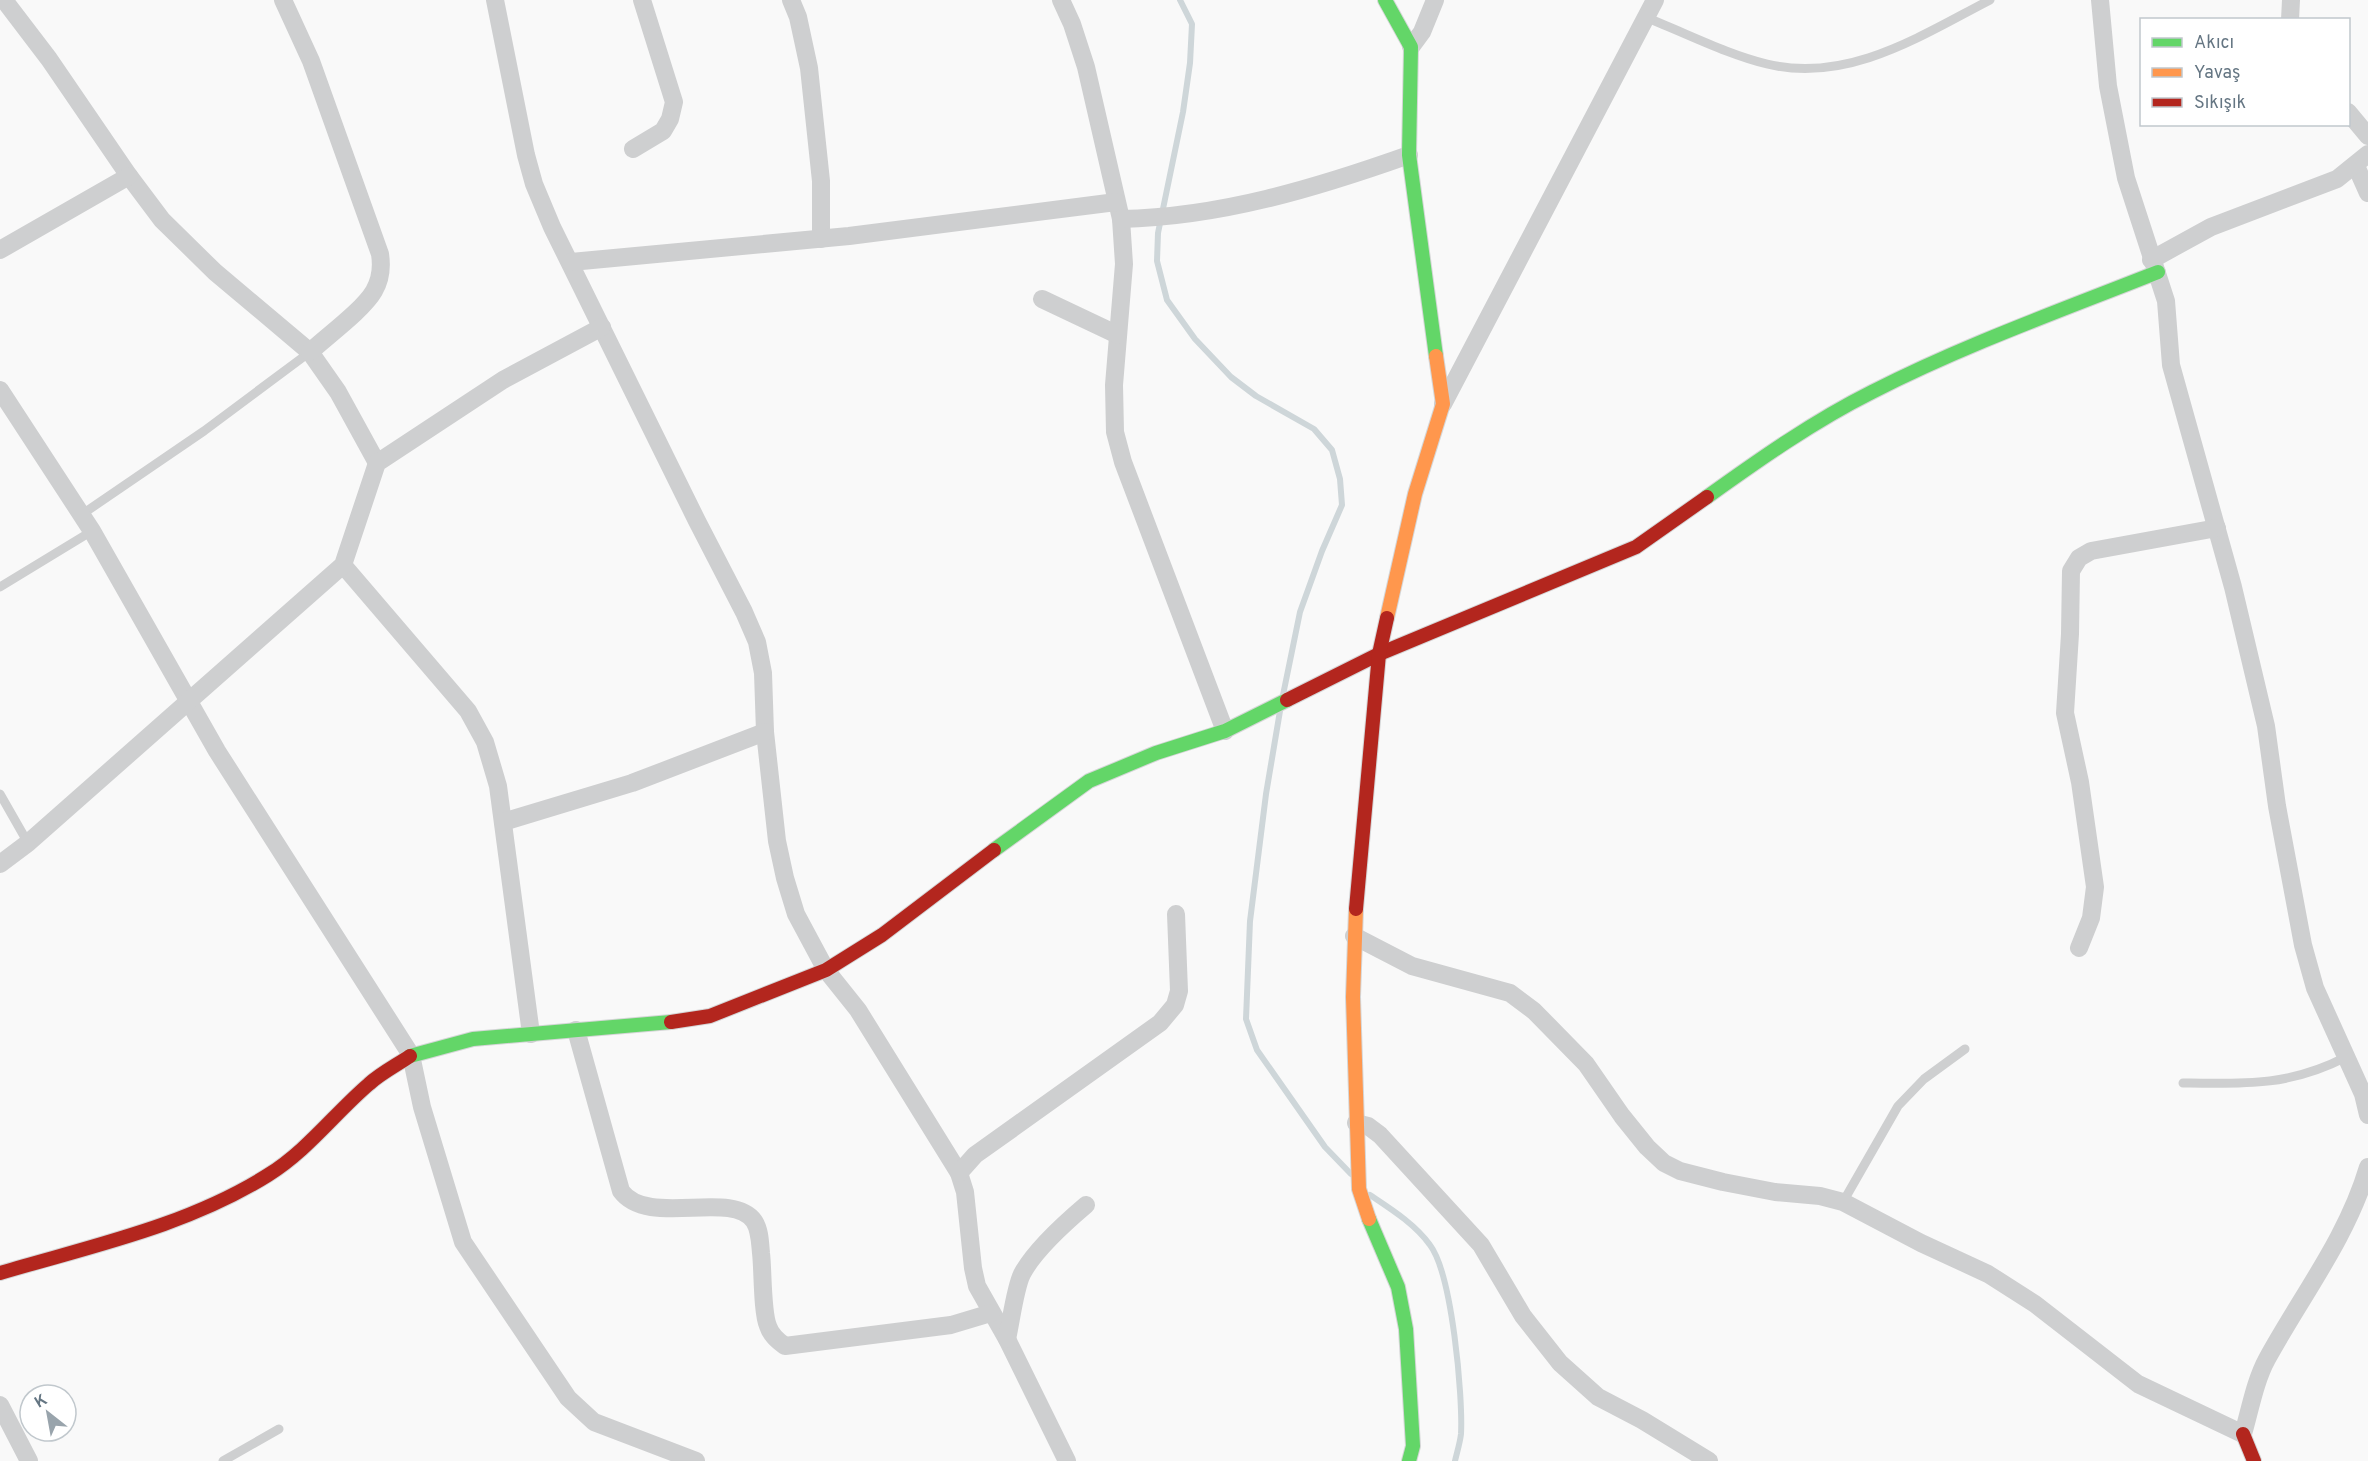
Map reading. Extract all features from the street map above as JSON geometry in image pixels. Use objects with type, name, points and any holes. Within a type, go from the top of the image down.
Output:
[{"type":"street","points":[[4,0],[49,59],[162,220],[188,247],[310,352],[338,392],[377,463]]},
{"type":"street","points":[[283,0],[315,72],[380,254],[381,265],[377,284],[368,299],[310,352]]},
{"type":"street","points":[[495,0],[526,155],[534,184],[552,227],[757,642],[763,673],[765,732],[777,841],[796,914],[826,970],[858,1010],[959,1173],[965,1192],[973,1269],[977,1286],[1007,1338],[1067,1461]]},
{"type":"street","points":[[633,149],[663,132],[670,119],[674,102],[642,0]]},
{"type":"street","points":[[791,0],[798,17],[809,68],[821,181],[820,239]]},
{"type":"street","points":[[1061,0],[1072,24],[1086,67],[1119,211],[1124,264],[1114,385],[1115,432],[1123,462],[1225,731]]},
{"type":"street","points":[[1385,0],[1411,47],[1409,154],[1421,256],[1443,404]]},
{"type":"street","points":[[1411,47],[1422,32],[1435,0]]},
{"type":"street","points":[[1409,1461],[1413,1446],[1404,1319],[1398,1287],[1375,1237],[1359,1189],[1356,1131],[1354,936],[1379,654],[1415,494],[1443,404],[1655,0]]},
{"type":"street","points":[[2100,0],[2108,86],[2126,178],[2166,301],[2171,365],[2217,528],[2266,726],[2277,806],[2303,945],[2315,988],[2363,1094],[2368,1115]]},
{"type":"street","points":[[2290,18],[2291,0]]},
{"type":"street","points":[[2350,113],[2368,136]]},
{"type":"street","points":[[571,262],[1119,211],[1150,219],[1181,216],[1245,204],[1291,192],[1360,172],[1409,154]]},
{"type":"street","points":[[0,1273],[166,1224],[209,1206],[269,1175],[302,1149],[370,1083],[411,1055],[473,1039],[692,1020],[710,1016],[826,970],[882,935],[1034,819],[1089,781],[1156,753],[1225,731],[1379,654],[1635,547],[1800,434],[1870,393],[2154,266],[2211,227],[2322,186],[2337,179],[2362,160],[2368,193]]},
{"type":"street","points":[[0,250],[129,176]]},
{"type":"street","points":[[1042,299],[1118,335]]},
{"type":"street","points":[[0,864],[28,843],[343,565],[377,463],[503,380],[602,327]]},
{"type":"street","points":[[0,390],[92,531],[217,752],[411,1055],[422,1107],[463,1242],[568,1398],[594,1422],[696,1461]]},
{"type":"street","points":[[2079,948],[2091,918],[2095,887],[2080,782],[2065,713],[2071,571],[2079,558],[2091,551],[2217,528]]},
{"type":"street","points":[[343,565],[468,711],[485,742],[493,763],[503,822],[531,1034]]},
{"type":"street","points":[[503,822],[632,783],[765,732]]},
{"type":"street","points":[[959,1173],[975,1155],[1160,1023],[1175,1005],[1179,982],[1176,914]]},
{"type":"street","points":[[1354,936],[1412,966],[1510,993],[1534,1011],[1586,1064],[1622,1116],[1647,1147],[1664,1163],[1680,1171],[1723,1182],[1775,1192],[1820,1196],[1843,1202],[1921,1243],[1988,1274],[2035,1304],[2138,1384],[2243,1434]]},
{"type":"street","points":[[576,1030],[621,1191],[630,1201],[643,1207],[718,1208],[743,1212],[754,1221],[760,1236],[767,1324],[774,1338],[785,1346],[951,1324],[991,1313]]},
{"type":"street","points":[[1356,1131],[1368,1126],[1380,1135],[1468,1229],[1496,1267],[1522,1316],[1560,1363],[1598,1397],[1642,1420],[1709,1461]]},
{"type":"street","points":[[2254,1461],[2243,1434],[2266,1361],[2339,1240],[2360,1195],[2368,1167]]},
{"type":"street","points":[[1007,1338],[1021,1275],[1048,1242],[1086,1205]]},
{"type":"street","points":[[0,1406],[29,1461]]},
{"type":"lane","points":[[1647,18],[1752,60],[1805,69],[1852,63],[1877,56],[1913,41],[1990,0]]},
{"type":"lane","points":[[81,514],[204,431],[310,352]]},
{"type":"lane","points":[[0,587],[92,531]]},
{"type":"lane","points":[[0,794],[28,843]]},
{"type":"lane","points":[[1843,1202],[1898,1106],[1924,1079],[1965,1049]]},
{"type":"lane","points":[[2184,1083],[2276,1081],[2311,1073],[2346,1057]]},
{"type":"lane","points":[[223,1461],[279,1429]]},
{"type":"waterway","points":[[1180,0],[1192,24],[1190,63],[1183,112],[1158,233],[1157,261],[1167,300],[1195,339],[1231,377],[1256,396],[1314,429],[1332,450],[1340,479],[1342,505],[1322,551],[1300,612],[1283,695]]},
{"type":"waterway","points":[[1280,711],[1266,794],[1250,921],[1246,1019],[1257,1050],[1325,1147],[1351,1174]]},
{"type":"waterway","points":[[1370,1195],[1417,1230],[1430,1245],[1438,1260],[1450,1308],[1458,1365],[1461,1434],[1455,1461]]},
{"type":"traffic: fast","points":[[1385,0],[1411,47],[1409,155],[1436,356]]},
{"type":"traffic: fast","points":[[1707,497],[1808,428],[1872,392],[1978,343],[2158,272]]},
{"type":"traffic: fast","points":[[994,850],[1089,781],[1156,753],[1225,731],[1287,700]]},
{"type":"traffic: fast","points":[[410,1056],[473,1039],[671,1022]]},
{"type":"traffic: fast","points":[[1369,1219],[1398,1287],[1406,1329],[1413,1446],[1409,1461]]},
{"type":"traffic: slow","points":[[1387,618],[1415,494],[1443,404],[1436,356]]},
{"type":"traffic: slow","points":[[1356,909],[1353,997],[1359,1189],[1369,1219]]},
{"type":"traffic: jam","points":[[1287,700],[1379,654],[1636,547],[1707,497]]},
{"type":"traffic: jam","points":[[1356,909],[1379,654],[1387,618]]},
{"type":"traffic: jam","points":[[671,1022],[710,1016],[826,970],[882,935],[994,850]]},
{"type":"traffic: jam","points":[[0,1273],[138,1233],[205,1208],[237,1193],[268,1175],[295,1155],[369,1084],[410,1056]]},
{"type":"traffic: jam","points":[[2243,1434],[2254,1461]]}]
